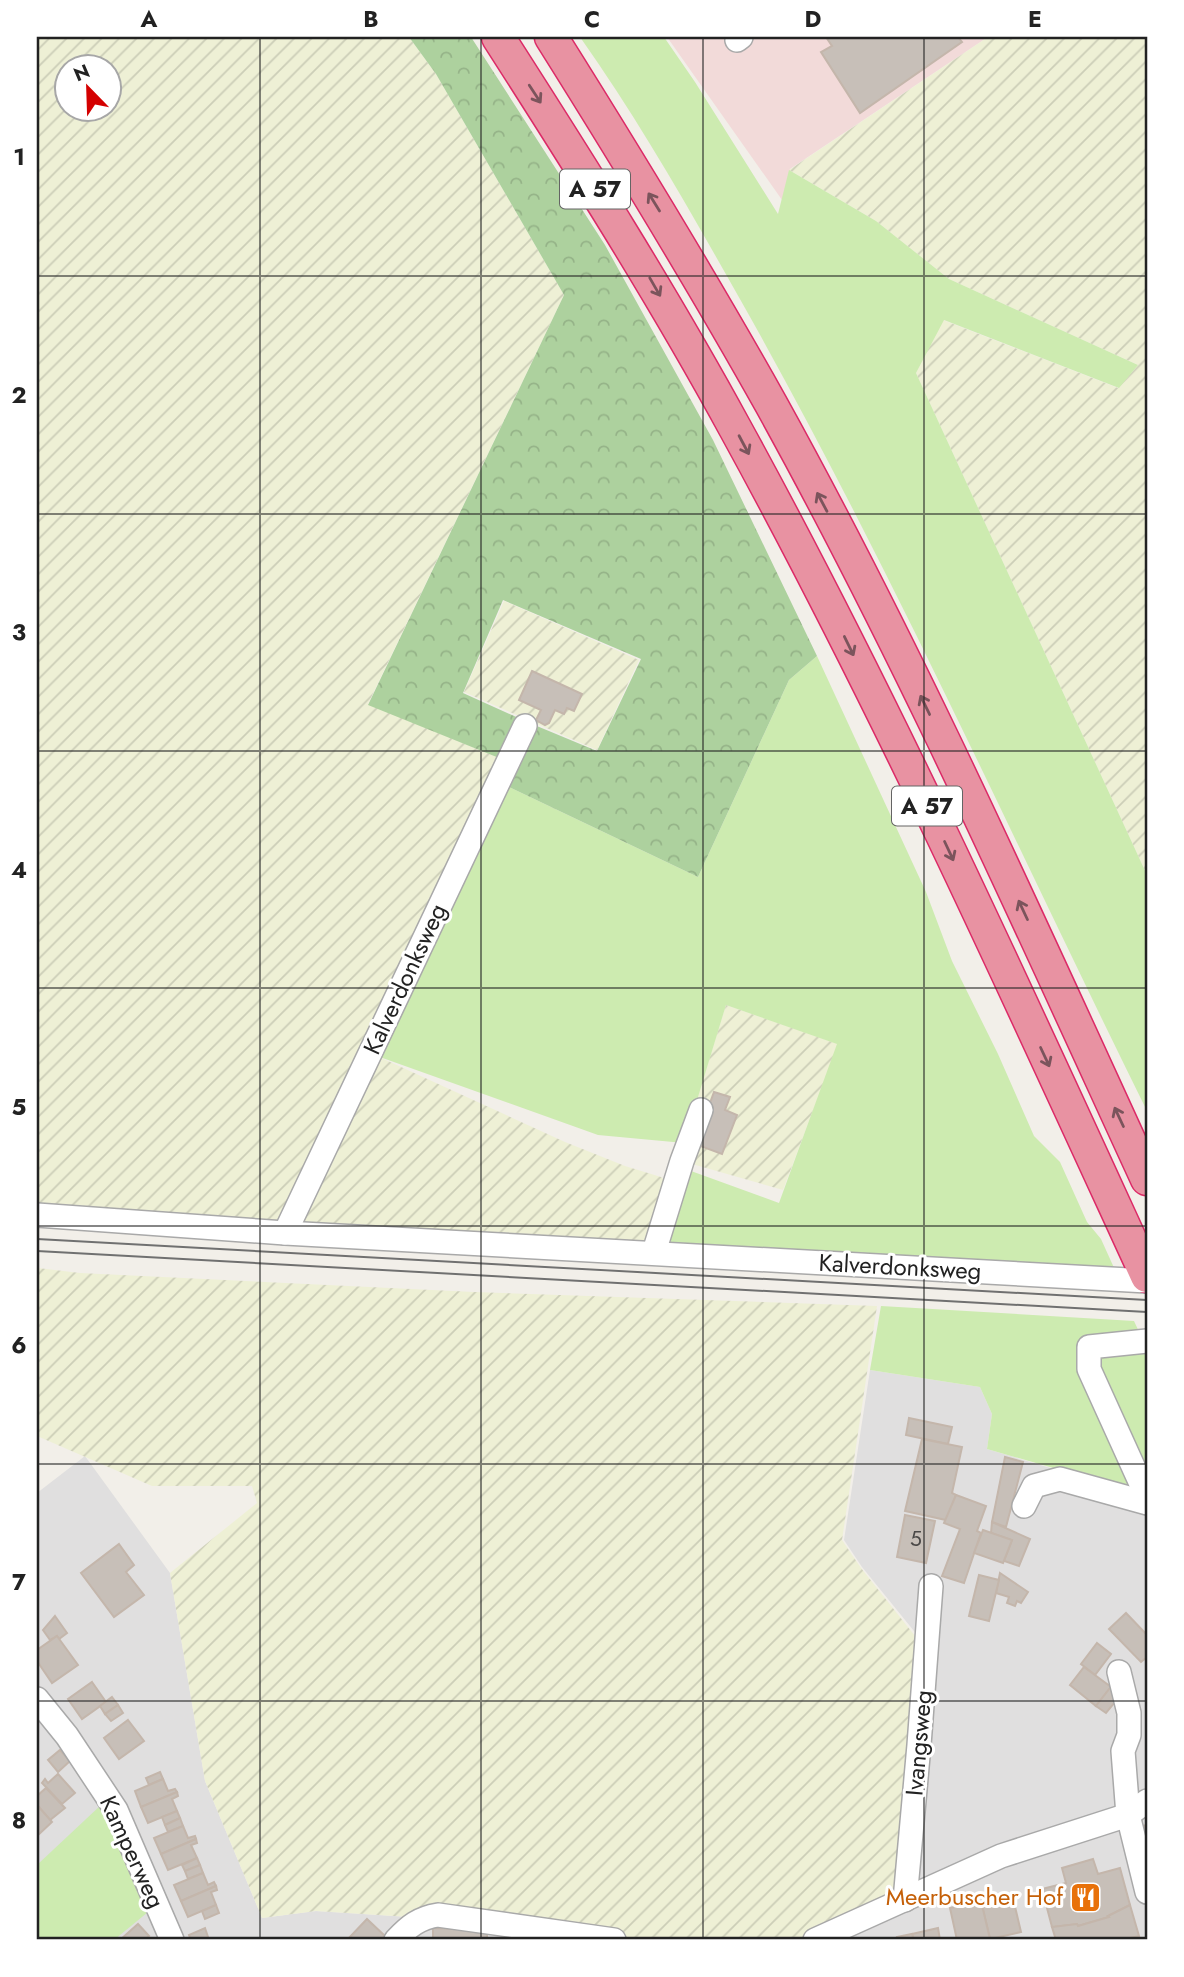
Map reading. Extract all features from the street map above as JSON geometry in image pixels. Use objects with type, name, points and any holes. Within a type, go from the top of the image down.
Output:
[{"type":"highway","name":"A 57","points":[[498,37],[624,233],[688,344],[849,646],[949,851],[1147,1279]]},
{"type":"highway","name":"A 57","points":[[551,37],[660,211],[750,367],[880,613],[988,833],[1147,1179]]},
{"type":"street","name":"Kalverdonksweg","points":[[285,1233],[525,726]]},
{"type":"street","points":[[653,1252],[701,1110]]},
{"type":"street","name":"Kalverdonksweg","points":[[37,1215],[285,1233],[1147,1279]]},
{"type":"street","points":[[1147,1341],[1089,1347],[1089,1369],[1147,1497]]},
{"type":"street","points":[[1024,1506],[1034,1486],[1060,1479],[1147,1503]]},
{"type":"street","name":"Ivangsweg","points":[[905,1900],[931,1586]]},
{"type":"street","points":[[1119,1672],[1129,1713],[1129,1735],[1123,1751],[1128,1815],[1147,1892]]},
{"type":"street","name":"Kamperweg","points":[[37,1699],[67,1736],[116,1810],[172,1940]]},
{"type":"street","points":[[815,1940],[849,1933],[905,1900],[1002,1856],[1128,1815],[1147,1801]]},
{"type":"street","points":[[396,1940],[409,1926],[424,1917],[438,1915],[614,1940]]},
{"type":"shaded area","points":[[667,37],[988,37],[790,169],[787,207]]},
{"type":"shaded area","points":[[870,1370],[980,1387],[992,1414],[987,1449],[1141,1495],[1147,1509],[1147,1940],[836,1940],[931,1652],[862,1567],[844,1540]]},
{"type":"shaded area","points":[[85,1456],[170,1573],[205,1781],[262,1918],[316,1911],[410,1917],[575,1940],[37,1940],[37,1493]]},
{"type":"green space","points":[[37,37],[409,37],[436,74],[564,295],[368,704],[504,760],[280,1227],[37,1208]]},
{"type":"green space","points":[[409,37],[471,37],[605,245],[713,440],[817,656],[789,680],[698,877],[503,784],[532,724],[597,751],[641,659],[503,600],[463,693],[523,720],[504,760],[368,705],[564,295],[436,74]]},
{"type":"green space","points":[[580,37],[664,37],[778,214],[789,170],[876,221],[949,279],[1138,365],[1119,388],[944,320],[916,373],[1147,875],[1147,1111],[902,606],[799,406],[666,170]]},
{"type":"green space","points":[[988,37],[1147,37],[1147,875],[916,373],[943,320],[1118,388],[1138,365],[949,279],[876,221],[789,170]]},
{"type":"green space","points":[[504,601],[639,660],[597,750],[464,692]]},
{"type":"green space","points":[[817,656],[926,892],[952,961],[998,1054],[1034,1136],[1060,1162],[1087,1222],[1101,1239],[1115,1270],[671,1243],[668,1227],[691,1171],[779,1203],[837,1044],[726,1005],[684,1143],[598,1135],[377,1056],[503,784],[698,877],[789,680]]},
{"type":"green space","points":[[726,1005],[838,1044],[783,1190],[678,1160]]},
{"type":"green space","points":[[377,1056],[565,1142],[661,1177],[668,1183],[650,1243],[299,1227]]},
{"type":"green space","points":[[38,1268],[80,1273],[474,1292],[877,1306],[842,1540],[923,1646],[895,1897],[846,1922],[796,1940],[646,1940],[472,1913],[410,1917],[316,1911],[262,1918],[205,1781],[170,1573],[257,1503],[252,1486],[152,1486],[37,1436]]},
{"type":"green space","points":[[881,1306],[1134,1321],[1147,1349],[1147,1495],[987,1449],[992,1414],[980,1387],[870,1370]]},
{"type":"green space","points":[[101,1805],[148,1912],[114,1940],[37,1940],[37,1865]]},
{"type":"building","points":[[826,37],[958,37],[962,42],[860,113],[821,52],[832,46]]},
{"type":"building","points":[[532,671],[582,694],[574,711],[567,708],[564,714],[555,710],[549,723],[545,725],[536,720],[541,710],[519,700]]},
{"type":"building","points":[[714,1092],[730,1097],[725,1110],[737,1115],[722,1154],[695,1144]]},
{"type":"building","points":[[909,1418],[952,1427],[948,1444],[906,1435]]},
{"type":"building","points":[[922,1439],[962,1447],[952,1493],[956,1495],[946,1520],[905,1511]]},
{"type":"building","points":[[1005,1457],[1023,1462],[1006,1527],[992,1522]]},
{"type":"building","points":[[956,1495],[986,1506],[977,1531],[981,1533],[964,1583],[942,1576],[960,1529],[944,1523]]},
{"type":"building","points":[[905,1515],[935,1521],[926,1563],[897,1557]]},
{"type":"building","points":[[992,1522],[1030,1539],[1019,1566],[1004,1561],[1012,1540],[991,1533]]},
{"type":"building","points":[[983,1530],[1012,1540],[1003,1563],[974,1553]]},
{"type":"building","points":[[119,1544],[134,1565],[126,1572],[144,1595],[114,1617],[81,1573]]},
{"type":"building","points":[[1000,1573],[1028,1592],[1021,1603],[1017,1601],[1015,1606],[1007,1603],[1009,1597],[996,1593]]},
{"type":"building","points":[[979,1575],[999,1580],[989,1621],[969,1616]]},
{"type":"building","points":[[1126,1613],[1147,1635],[1147,1657],[1141,1662],[1109,1629]]},
{"type":"building","points":[[55,1616],[67,1633],[59,1639],[57,1636],[50,1640],[43,1630]]},
{"type":"building","points":[[57,1636],[78,1665],[52,1683],[37,1661],[37,1650]]},
{"type":"building","points":[[1097,1643],[1111,1654],[1095,1675],[1081,1664]]},
{"type":"building","points":[[1084,1667],[1111,1687],[1096,1706],[1070,1685]]},
{"type":"building","points":[[92,1682],[106,1702],[82,1719],[68,1699]]},
{"type":"building","points":[[1110,1688],[1120,1696],[1106,1713],[1096,1706]]},
{"type":"building","points":[[112,1697],[118,1705],[105,1714],[100,1706]]},
{"type":"building","points":[[118,1705],[123,1713],[111,1721],[105,1714]]},
{"type":"building","points":[[128,1720],[144,1741],[119,1759],[104,1738]]},
{"type":"building","points":[[60,1750],[70,1761],[58,1772],[48,1760]]},
{"type":"building","points":[[160,1772],[163,1779],[149,1785],[146,1778]]},
{"type":"building","points":[[58,1774],[75,1793],[62,1804],[42,1783],[45,1779],[48,1783]]},
{"type":"building","points":[[163,1779],[168,1791],[175,1789],[177,1792],[141,1807],[135,1791]]},
{"type":"building","points":[[46,1788],[65,1808],[50,1820],[37,1805],[37,1796]]},
{"type":"building","points":[[177,1792],[178,1796],[172,1799],[177,1811],[148,1823],[141,1807]]},
{"type":"building","points":[[37,1805],[52,1822],[38,1835],[37,1833]]},
{"type":"building","points":[[177,1811],[180,1818],[165,1825],[162,1817]]},
{"type":"building","points":[[180,1818],[183,1826],[168,1832],[165,1825]]},
{"type":"building","points":[[1147,1825],[1147,1842],[1145,1842],[1142,1826]]},
{"type":"building","points":[[183,1826],[188,1838],[195,1836],[196,1839],[161,1854],[154,1838]]},
{"type":"building","points":[[196,1839],[197,1843],[191,1845],[197,1858],[168,1870],[161,1854]]},
{"type":"building","points":[[197,1858],[200,1865],[185,1871],[182,1865]]},
{"type":"building","name":"Meerbuscher Hof","points":[[1093,1859],[1098,1874],[1120,1868],[1130,1905],[1109,1917],[1078,1926],[1052,1927],[1042,1889],[1066,1883],[1062,1868]]},
{"type":"building","points":[[200,1865],[203,1873],[188,1879],[185,1871]]},
{"type":"building","points":[[203,1873],[208,1885],[214,1882],[216,1886],[181,1901],[174,1885]]},
{"type":"building","points":[[216,1886],[217,1890],[211,1892],[216,1905],[188,1917],[181,1901]]},
{"type":"building","points":[[1012,1894],[1021,1932],[990,1939],[981,1901]]},
{"type":"building","points":[[981,1901],[990,1939],[957,1940],[950,1908]]},
{"type":"building","points":[[216,1905],[219,1913],[205,1919],[202,1911]]},
{"type":"building","points":[[1130,1905],[1139,1936],[1122,1940],[1056,1940],[1052,1927],[1078,1926],[1109,1917]]},
{"type":"building","points":[[367,1919],[385,1936],[381,1940],[347,1940]]},
{"type":"building","points":[[138,1924],[149,1936],[144,1940],[120,1940]]},
{"type":"building","points":[[205,1928],[209,1940],[191,1940],[189,1935]]},
{"type":"building","points":[[433,1928],[487,1930],[487,1940],[433,1940]]},
{"type":"building","points":[[938,1928],[940,1940],[914,1940],[912,1934]]},
{"type":"building","points":[[912,1934],[914,1940],[898,1940],[897,1937]]},
{"type":"tram line","points":[[37,1239],[1147,1300]]},
{"type":"tram line","points":[[37,1251],[1147,1312]]},
{"type":"place","name":"Meerbuscher Hof","points":[[1086,1897]]}]
